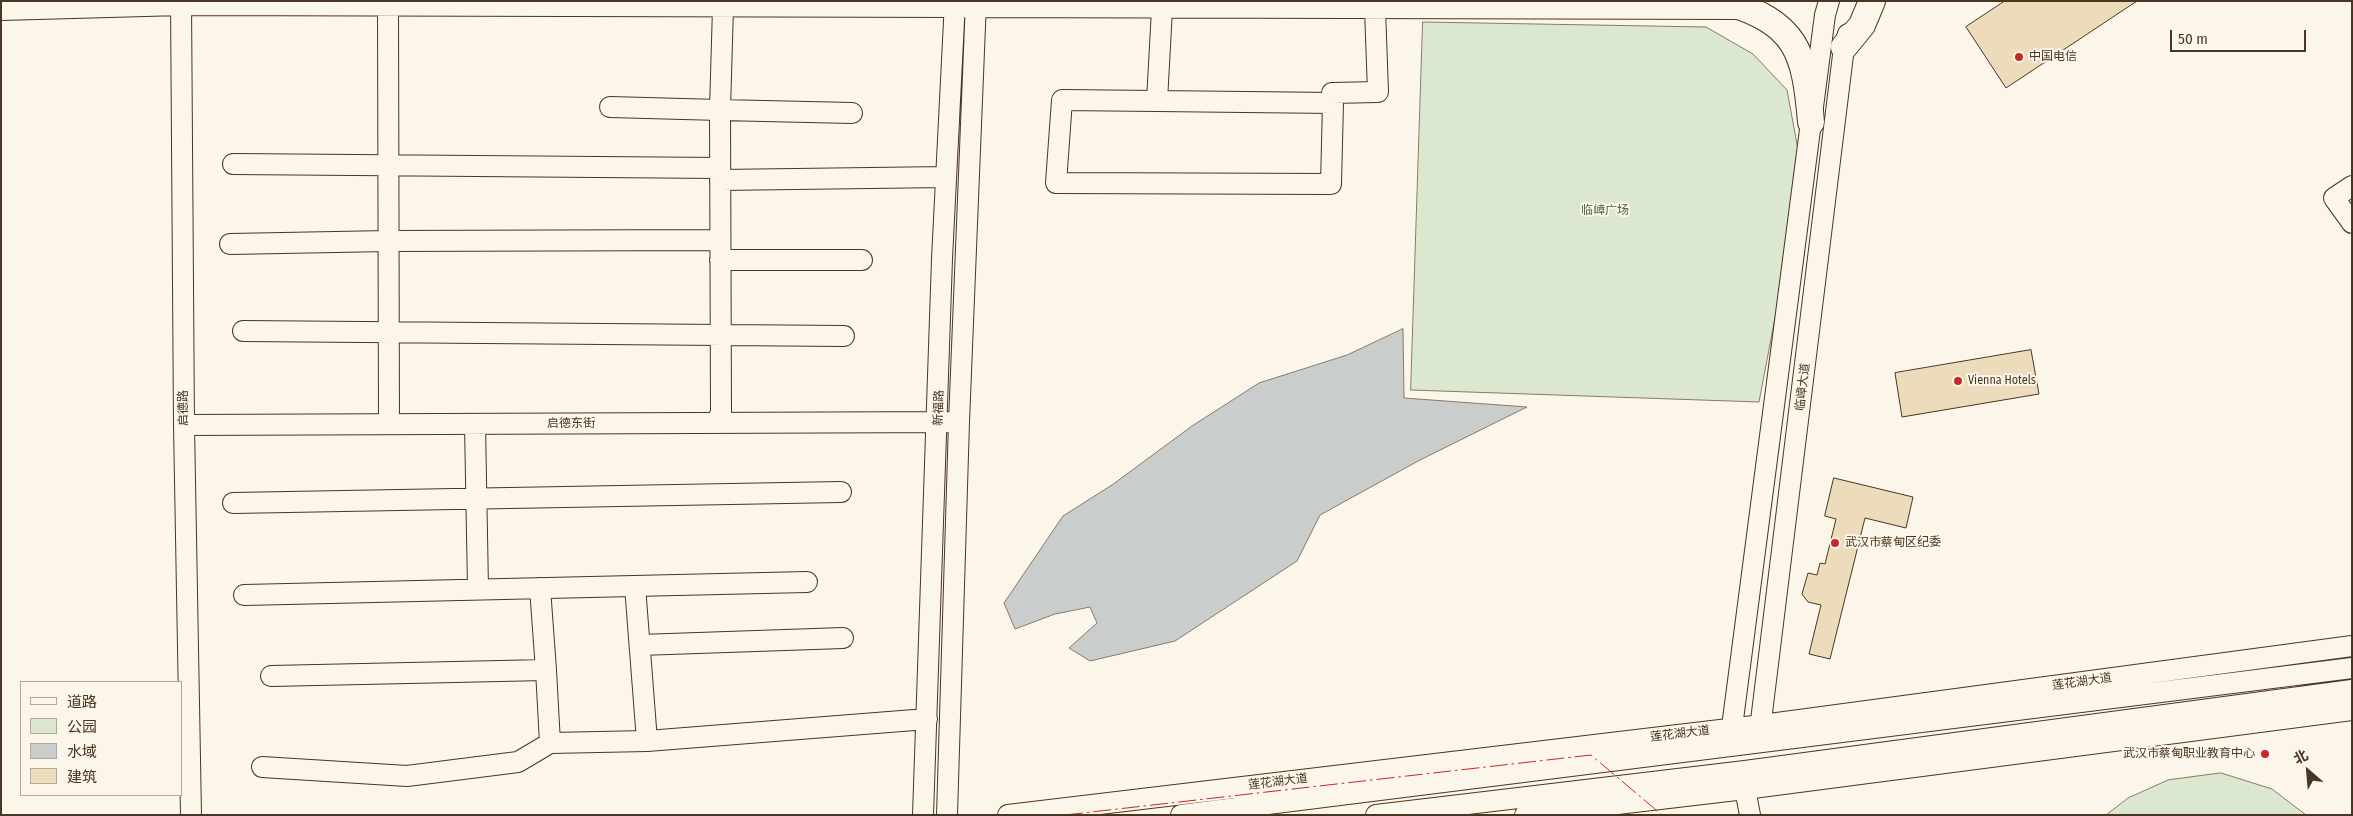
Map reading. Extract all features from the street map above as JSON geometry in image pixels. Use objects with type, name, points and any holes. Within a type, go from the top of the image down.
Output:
[{"type":"main road","points":[[1724,1],[1752,9],[1780,26],[1801,58],[1807,77],[1812,122]]},
{"type":"main road","points":[[1844,47],[1862,25],[1872,1]]},
{"type":"street","points":[[1750,815],[1745,780],[1733,737],[1829,1]]},
{"type":"street","name":"临嶂大道","points":[[1745,780],[1760,734],[1844,47],[1858,1]]},
{"type":"street","points":[[1,10],[181,3],[723,7],[976,5],[1162,9],[1752,9]]},
{"type":"street","name":"启德路","points":[[181,3],[184,426],[191,815]]},
{"type":"street","name":"新福路","points":[[923,815],[954,5]]},
{"type":"street","name":"新福路","points":[[946,815],[959,422],[976,5]]},
{"type":"street","points":[[388,6],[389,424]]},
{"type":"street","points":[[716,423],[721,413],[720,110],[723,7]]},
{"type":"street","points":[[1157,101],[1162,9]]},
{"type":"street","points":[[1333,103],[1062,100],[1056,183],[1331,184],[1333,103],[1332,93],[1378,92],[1375,9]]},
{"type":"street","points":[[610,107],[852,113]]},
{"type":"street","points":[[233,164],[946,178]]},
{"type":"street","points":[[2352,186],[2334,198],[2352,224]]},
{"type":"street","points":[[230,244],[388,241],[720,240]]},
{"type":"street","points":[[720,260],[862,260]]},
{"type":"street","points":[[243,331],[844,336]]},
{"type":"street","name":"启德东街","points":[[184,426],[959,422]]},
{"type":"street","points":[[474,424],[478,589]]},
{"type":"street","points":[[233,503],[841,492]]},
{"type":"street","points":[[244,595],[807,582]]},
{"type":"street","points":[[635,586],[647,741]]},
{"type":"street","points":[[540,588],[550,743]]},
{"type":"street","points":[[640,646],[843,638]]},
{"type":"street","name":"莲花湖大道","points":[[1760,734],[2352,646]]},
{"type":"street","name":"莲花湖大道","points":[[1008,815],[2352,668]]},
{"type":"street","points":[[271,676],[546,670]]},
{"type":"street","points":[[1525,815],[1745,780],[2352,690]]},
{"type":"street","points":[[1376,815],[1745,780],[2352,710]]},
{"type":"street","points":[[262,767],[407,776],[518,762],[550,743],[647,741],[927,719]]},
{"type":"street","name":"莲花湖大道","points":[[1181,815],[1733,737]]},
{"type":"green space","name":"临嶂广场","points":[[1423,22],[1706,27],[1753,54],[1787,90],[1799,155],[1790,239],[1759,402],[1411,390]]},
{"type":"green space","points":[[2221,773],[2272,789],[2306,815],[2106,815],[2128,798],[2168,780]]},
{"type":"water","points":[[1403,329],[1404,398],[1527,407],[1420,460],[1320,515],[1297,561],[1175,641],[1090,661],[1069,648],[1097,623],[1090,607],[1055,614],[1015,629],[1004,603],[1063,516],[1112,485],[1192,426],[1259,383],[1347,355]]},
{"type":"building","name":"中国电信","points":[[2005,1],[2137,1],[2006,88],[1966,27]]},
{"type":"building","points":[[2031,350],[2039,394],[1902,417],[1895,373]]},
{"type":"building","points":[[1834,478],[1913,497],[1906,528],[1865,518],[1830,659],[1809,654],[1821,605],[1808,602],[1802,594],[1808,573],[1817,575],[1820,563],[1825,564],[1836,519],[1825,516]]},
{"type":"power","points":[[1065,815],[1591,755],[1662,815]]},
{"type":"place","name":"中国电信","points":[[2019,57]]},
{"type":"place","name":"Vienna Hotels","points":[[1958,381]]},
{"type":"place","name":"武汉市蔡甸区纪委","points":[[1835,543]]},
{"type":"place","name":"武汉市蔡甸职业教育中心","points":[[2265,754]]}]
